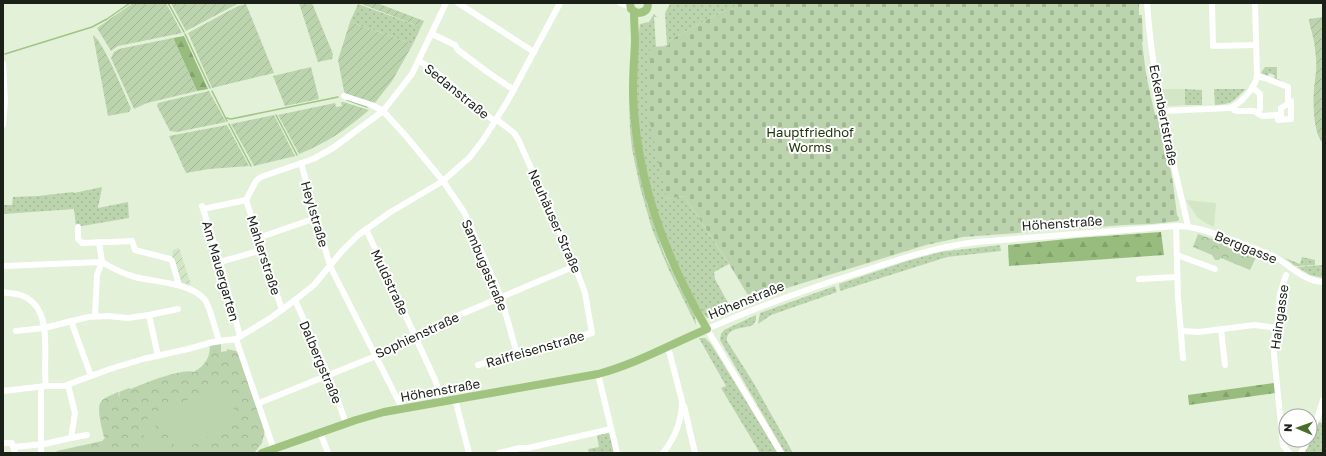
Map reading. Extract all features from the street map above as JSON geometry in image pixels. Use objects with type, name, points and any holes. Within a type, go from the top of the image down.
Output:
[{"type":"main road","points":[[648,3],[647,9],[634,9],[635,40],[633,84],[638,150],[645,185],[670,259],[686,292],[707,329]]},
{"type":"main road","name":"Höhenstraße","points":[[262,453],[274,450],[346,423],[402,408],[598,374],[630,364],[707,329]]},
{"type":"street","points":[[246,200],[258,179],[313,159],[333,148],[383,111],[412,74],[446,3]]},
{"type":"street","points":[[458,3],[534,52]]},
{"type":"street","points":[[3,391],[68,385],[131,362],[219,341],[238,338],[282,310],[314,285],[350,242],[389,213],[443,181],[470,157],[483,140],[514,90],[560,3]]},
{"type":"street","points":[[620,3],[634,9]]},
{"type":"street","name":"Eckenbertstraße","points":[[1147,3],[1152,58],[1179,191],[1188,226]]},
{"type":"street","points":[[1212,3],[1213,46],[1256,45]]},
{"type":"street","points":[[1162,111],[1220,109],[1232,107],[1252,87],[1257,76],[1255,3]]},
{"type":"street","points":[[432,34],[455,45],[458,50],[492,76],[514,90]]},
{"type":"street","name":"Sedanstraße","points":[[419,61],[434,70],[484,114],[496,120]]},
{"type":"street","points":[[3,64],[5,92],[3,125]]},
{"type":"street","points":[[1257,76],[1287,87],[1288,102]]},
{"type":"street","points":[[1252,87],[1260,94],[1260,109],[1258,113]]},
{"type":"street","points":[[344,96],[383,111]]},
{"type":"street","points":[[1291,101],[1291,120],[1278,120],[1281,108],[1288,102],[1291,101]]},
{"type":"street","points":[[1232,107],[1234,110],[1238,111],[1254,111],[1262,116],[1279,115]]},
{"type":"street","name":"Sambugastraße","points":[[383,111],[406,135],[443,181],[464,212],[501,297],[517,354]]},
{"type":"street","name":"Neuhäuser Straße","points":[[496,120],[514,133],[518,138],[575,266],[585,293],[592,333]]},
{"type":"street","name":"Heylstraße","points":[[301,163],[330,266],[402,408]]},
{"type":"street","name":"Am Mauergarten","points":[[246,200],[203,208],[220,262],[238,338],[274,450]]},
{"type":"street","name":"Mahlerstraße","points":[[246,200],[282,310]]},
{"type":"street","points":[[258,238],[316,218]]},
{"type":"street","points":[[1176,226],[1177,277],[1183,358]]},
{"type":"street","name":"Höhenstraße","points":[[707,329],[754,309],[822,284],[907,256],[943,247],[976,242],[1188,226]]},
{"type":"street","name":"Berggasse","points":[[1188,226],[1202,229],[1265,252],[1308,279],[1323,282]]},
{"type":"street","points":[[78,227],[78,239],[82,243],[132,241],[135,250],[170,259],[172,261],[179,285]]},
{"type":"street","name":"Muldstraße","points":[[366,229],[396,298],[415,335],[436,382],[440,401]]},
{"type":"street","points":[[95,316],[96,275],[102,262],[99,242]]},
{"type":"street","points":[[220,262],[262,250]]},
{"type":"street","points":[[1177,255],[1215,269]]},
{"type":"street","points":[[3,266],[102,262],[113,269],[135,277],[179,285],[199,295],[206,302],[219,341]]},
{"type":"street","name":"Sophienstraße","points":[[258,403],[376,356],[415,335],[575,266]]},
{"type":"street","name":"Haingasse","points":[[1286,275],[1281,287],[1274,355],[1283,445],[1289,453]]},
{"type":"street","points":[[1139,279],[1177,277]]},
{"type":"street","points":[[3,292],[19,294],[32,301],[40,312],[44,328],[44,387],[41,453]]},
{"type":"street","name":"Dalbergstraße","points":[[295,300],[328,374],[346,423]]},
{"type":"street","points":[[16,331],[44,328],[95,316],[128,318],[149,316],[178,309]]},
{"type":"street","points":[[149,316],[158,356]]},
{"type":"street","points":[[71,321],[91,376]]},
{"type":"street","points":[[1181,331],[1196,332],[1254,325],[1276,328]]},
{"type":"street","points":[[707,329],[781,453]]},
{"type":"street","points":[[1221,329],[1225,365]]},
{"type":"street","name":"Raiffeisenstraße","points":[[478,365],[592,333]]},
{"type":"street","points":[[668,346],[695,453]]},
{"type":"street","points":[[598,374],[617,453]]},
{"type":"street","points":[[68,385],[75,413],[72,438]]},
{"type":"street","points":[[456,399],[469,453]]},
{"type":"street","points":[[1318,416],[1323,400]]},
{"type":"street","points":[[662,453],[678,427],[682,401]]},
{"type":"street","points":[[499,453],[611,429]]},
{"type":"street","points":[[320,432],[328,453]]},
{"type":"street","points":[[3,443],[11,443],[15,450],[87,435]]},
{"type":"shaded area","points":[[1162,89],[1185,89],[1185,105],[1169,106],[1166,103]]},
{"type":"shaded area","points":[[1186,200],[1216,203],[1214,227],[1197,217]]},
{"type":"shaded area","points":[[179,248],[191,285],[180,282],[172,257],[173,250]]},
{"type":"green space","points":[[133,3],[166,3],[182,33],[118,46],[111,51],[97,28]]},
{"type":"green space","points":[[171,3],[239,3],[186,31]]},
{"type":"green space","points":[[299,3],[312,3],[333,54],[332,59],[318,62]]},
{"type":"green space","points":[[359,3],[377,3],[424,21],[421,27]]},
{"type":"green space","points":[[734,3],[734,8],[721,12],[670,40],[668,46],[663,46],[667,45],[665,13],[670,4]]},
{"type":"green space","name":"Hauptfriedhof Worms","points":[[734,3],[1139,3],[1139,15],[1142,15],[1142,42],[1146,74],[1166,156],[1168,156],[1177,215],[1179,218],[1178,221],[963,237],[926,245],[790,287],[752,302],[728,262],[684,196],[667,199],[648,114],[650,47],[668,46],[670,40],[721,12],[734,8]]},
{"type":"green space","points":[[246,4],[274,73],[212,88],[188,33],[238,6]]},
{"type":"green space","points":[[358,4],[421,27],[413,44],[350,22]]},
{"type":"green space","points":[[654,14],[657,17],[654,17],[656,47],[650,48],[667,199],[684,196],[729,264],[714,272],[715,279],[732,310],[713,318],[707,318],[704,315],[685,282],[670,248],[646,175],[636,99],[636,61],[640,24],[649,22]]},
{"type":"green space","points":[[1323,17],[1323,143],[1317,132],[1314,118],[1316,58],[1309,19]]},
{"type":"green space","points":[[350,22],[413,44],[392,81],[374,104],[345,93],[344,91],[338,60]]},
{"type":"green space","points":[[93,35],[103,48],[114,69],[131,108],[129,112],[108,116]]},
{"type":"green space","points":[[184,36],[208,89],[197,91],[173,38]]},
{"type":"green space","points":[[173,38],[197,91],[147,103],[134,109],[111,58],[114,52],[119,49]]},
{"type":"green space","points":[[630,58],[647,204],[664,254],[695,316],[696,325],[668,268],[652,229],[640,187],[632,149],[630,129]]},
{"type":"green space","points":[[311,67],[319,99],[285,106],[273,76]]},
{"type":"green space","points":[[1265,67],[1277,67],[1277,79],[1281,80],[1274,79],[1275,75],[1269,73],[1268,76],[1261,73]]},
{"type":"green space","points":[[1185,89],[1202,90],[1202,105],[1185,105]]},
{"type":"green space","points":[[1214,89],[1246,89],[1229,103],[1215,105]]},
{"type":"green space","points":[[209,91],[226,122],[177,132],[170,131],[157,106],[158,103]]},
{"type":"green space","points":[[341,102],[369,110],[336,135],[318,146],[299,154],[278,115],[335,103],[336,107],[342,106]]},
{"type":"green space","points":[[274,115],[295,156],[254,166],[231,124]]},
{"type":"green space","points":[[227,125],[249,166],[209,169],[186,173],[169,136]]},
{"type":"green space","points":[[102,187],[98,208],[128,202],[129,218],[76,227],[74,209],[3,214],[3,205],[12,205],[13,197],[74,193]]},
{"type":"green space","points":[[1161,232],[1164,255],[1009,266],[1008,245]]},
{"type":"green space","points":[[1198,234],[1257,255],[1250,270],[1221,258],[1219,260],[1215,260],[1212,255],[1193,247]]},
{"type":"green space","points":[[1000,245],[1001,251],[947,257],[840,291],[839,284],[907,261],[940,252]]},
{"type":"green space","points":[[1302,257],[1315,260],[1315,265],[1295,266],[1285,258],[1300,264]]},
{"type":"green space","points":[[1323,265],[1323,278],[1310,275],[1297,267]]},
{"type":"green space","points":[[835,286],[837,292],[771,315],[758,324],[760,313]]},
{"type":"green space","points":[[756,315],[756,320],[753,325],[732,331],[727,336],[727,341],[753,382],[793,453],[785,453],[720,340],[721,334],[724,330]]},
{"type":"green space","points":[[699,338],[705,338],[711,344],[778,453],[760,453],[721,388],[726,386]]},
{"type":"green space","points":[[221,344],[221,352],[227,351],[227,349],[236,351],[240,355],[265,430],[262,443],[255,452],[55,453],[57,451],[102,441],[105,438],[99,408],[101,402],[108,396],[118,392],[120,398],[119,392],[129,388],[131,389],[181,372],[195,372],[202,367],[206,361],[210,346]]},
{"type":"green space","points":[[220,383],[240,420],[178,453],[159,415]]},
{"type":"green space","points":[[1274,383],[1276,393],[1189,405],[1188,395]]},
{"type":"green space","points":[[151,417],[164,444],[151,450],[138,424]]},
{"type":"green space","points":[[1318,422],[1323,423],[1323,453],[1304,453],[1306,448],[1318,448]]},
{"type":"green space","points":[[610,434],[615,453],[589,453],[588,449],[599,447],[597,435]]},
{"type":"waterway","points":[[5,54],[92,27],[107,19],[130,3]]},
{"type":"waterway","points":[[168,3],[184,32]]},
{"type":"waterway","points":[[185,34],[210,88]]},
{"type":"waterway","points":[[212,91],[227,121]]},
{"type":"waterway","points":[[226,118],[231,119],[338,97]]},
{"type":"waterway","points":[[347,100],[367,107]]},
{"type":"waterway","points":[[276,115],[297,155]]},
{"type":"waterway","points":[[229,124],[251,166]]}]
